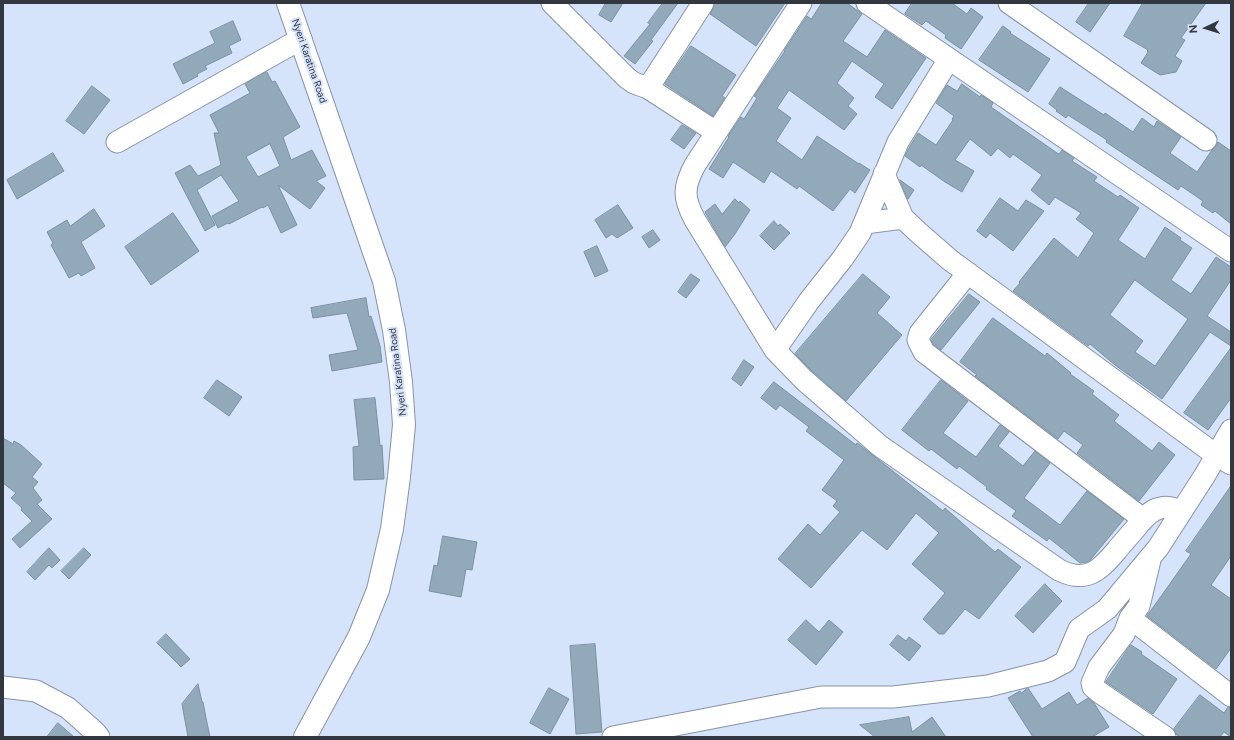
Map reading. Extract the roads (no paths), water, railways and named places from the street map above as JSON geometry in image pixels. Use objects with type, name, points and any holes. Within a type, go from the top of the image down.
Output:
[{"type":"highway","name":"Nyeri Karatina Road","points":[[288,3],[384,281],[394,330],[401,382],[404,425],[392,529],[378,590],[360,638],[305,737]]},
{"type":"street","points":[[552,3],[627,78],[634,83],[648,88],[716,132]]},
{"type":"street","points":[[648,88],[703,3]]},
{"type":"street","points":[[802,3],[716,132],[690,175],[686,186],[688,206],[695,220],[775,350],[804,380],[880,446],[1069,575],[1094,572],[1103,565],[1143,519],[1152,511],[1169,507],[1182,511]]},
{"type":"street","points":[[867,3],[1231,251]]},
{"type":"street","points":[[1009,3],[1206,140]]},
{"type":"street","points":[[118,142],[301,39]]},
{"type":"street","points":[[775,350],[860,233],[898,142],[949,59]]},
{"type":"street","points":[[884,174],[903,218],[945,256],[1224,459]]},
{"type":"street","points":[[865,223],[903,218]]},
{"type":"street","points":[[968,273],[920,333],[918,340],[924,352],[1143,519]]},
{"type":"street","points":[[612,737],[821,697],[893,697],[1008,682],[1048,670],[1065,662],[1079,629],[1107,609],[1152,556],[1182,511],[1224,459],[1231,430]]},
{"type":"street","points":[[1152,556],[1139,606],[1130,618],[1124,634],[1099,667],[1092,683],[1093,687],[1098,692],[1165,737]]},
{"type":"street","points":[[1130,618],[1231,696]]},
{"type":"street","points":[[3,687],[36,691],[68,708],[96,732],[99,737]]}]
